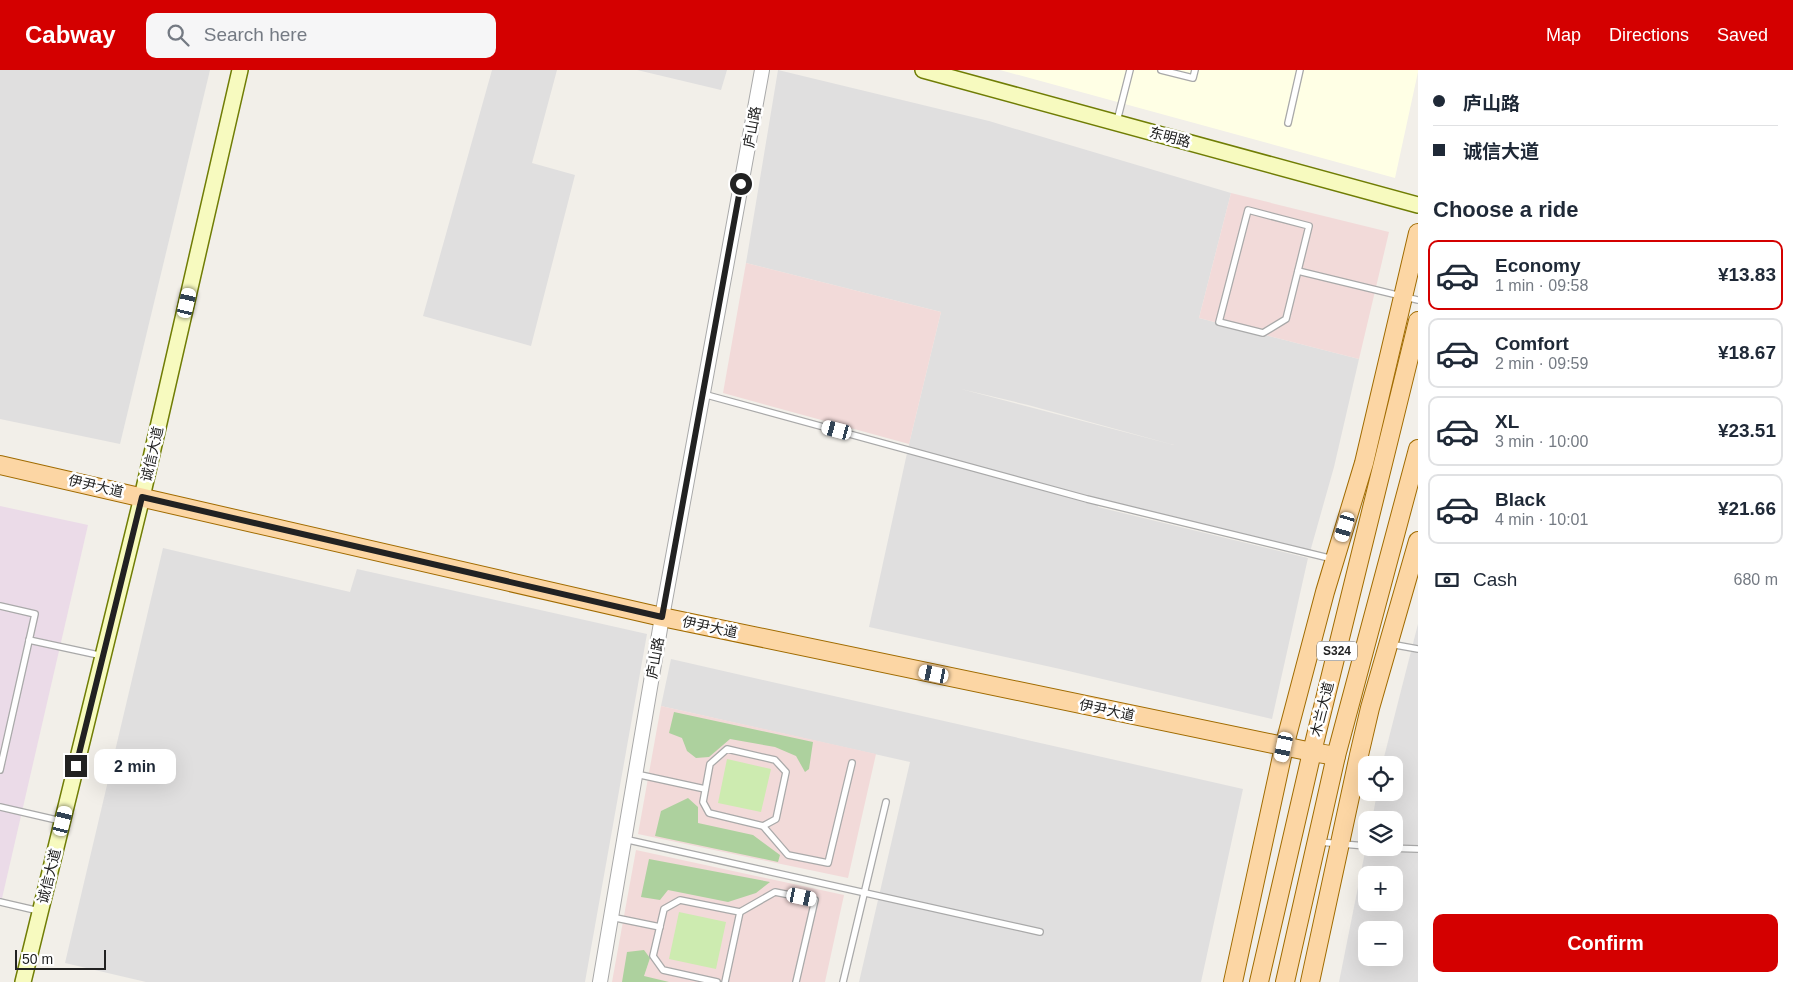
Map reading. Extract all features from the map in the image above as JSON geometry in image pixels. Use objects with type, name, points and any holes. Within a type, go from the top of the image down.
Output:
[{"type":"main road","name":"诚信大道","points":[[23,982],[142,497],[240,70]]},
{"type":"main road","name":"东明路","points":[[923,70],[1418,205]]},
{"type":"main road","points":[[1233,982],[1284,747],[1335,560],[1411,298],[1418,232]]},
{"type":"main road","name":"木兰大道","points":[[1259,982],[1312,752],[1418,321]]},
{"type":"main road","name":"木兰大道","points":[[1285,982],[1336,756],[1418,450]]},
{"type":"main road","name":"伊尹大道","points":[[0,465],[662,617],[1284,747],[1336,756]]},
{"type":"main road","points":[[1310,982],[1359,755],[1418,541]]},
{"type":"street","name":"庐山路","points":[[600,982],[662,617],[762,70]]},
{"type":"lane","points":[[1116,123],[1130,70]]},
{"type":"lane","points":[[1162,70],[1193,78],[1196,70]]},
{"type":"lane","points":[[1288,123],[1300,70]]},
{"type":"lane","points":[[1248,210],[1309,226],[1298,271],[1286,319],[1263,333],[1219,322],[1248,210]]},
{"type":"lane","points":[[1298,271],[1411,298]]},
{"type":"lane","points":[[703,394],[1087,499],[1335,560]]},
{"type":"lane","points":[[0,606],[35,614],[0,770]]},
{"type":"lane","points":[[29,640],[103,656]]},
{"type":"lane","points":[[1389,644],[1418,649]]},
{"type":"lane","points":[[763,826],[776,819],[786,772],[775,760],[727,749],[710,764],[703,802],[709,813],[763,826],[788,855],[828,863],[852,763]]},
{"type":"lane","points":[[635,774],[705,789]]},
{"type":"lane","points":[[844,982],[886,802]]},
{"type":"lane","points":[[0,807],[63,821]]},
{"type":"lane","points":[[624,839],[1040,932]]},
{"type":"lane","points":[[1316,841],[1358,845]]},
{"type":"lane","points":[[1403,849],[1418,849]]},
{"type":"lane","points":[[716,982],[664,970],[653,956],[664,909],[680,900],[740,912],[775,892],[815,900],[796,982]]},
{"type":"lane","points":[[0,902],[41,911]]},
{"type":"lane","points":[[725,982],[740,912]]},
{"type":"lane","points":[[611,917],[660,927]]},
{"type":"shaded area","points":[[0,70],[210,70],[120,444],[0,419]]},
{"type":"shaded area","points":[[492,70],[557,70],[532,163],[575,175],[531,346],[423,316]]},
{"type":"shaded area","points":[[637,70],[727,70],[721,90]]},
{"type":"shaded area","points":[[778,70],[989,121],[1231,193],[1199,318],[1359,359],[1334,467],[1310,552],[1100,500],[1098,507],[1308,558],[1272,719],[1060,669],[869,627],[909,444],[941,312],[746,263]],"holes":[[[961,389],[1028,405],[1174,445]]]},
{"type":"shaded area","points":[[1000,70],[1418,70],[1418,72],[1395,178]]},
{"type":"shaded area","points":[[1231,193],[1389,232],[1359,359],[1199,318]]},
{"type":"shaded area","points":[[746,263],[941,312],[909,444],[723,393]]},
{"type":"shaded area","points":[[0,506],[88,525],[0,907]]},
{"type":"shaded area","points":[[163,548],[350,592],[357,569],[647,634],[585,982],[146,982],[65,963]]},
{"type":"shaded area","points":[[1418,624],[1418,982],[1339,982],[1358,887],[1358,911],[1403,911],[1403,866],[1362,866],[1364,856],[1403,856],[1403,811],[1374,811],[1376,801],[1403,801],[1403,756],[1384,756]]},
{"type":"shaded area","points":[[671,659],[1243,789],[1201,982],[859,982],[910,762],[661,706]]},
{"type":"shaded area","points":[[661,706],[876,754],[848,878],[638,834]]},
{"type":"shaded area","points":[[636,850],[844,895],[825,982],[612,982]]},
{"type":"green space","points":[[674,712],[813,742],[809,769],[805,772],[796,756],[775,747],[730,739],[709,757],[696,758],[687,751],[682,738],[669,733]]},
{"type":"green space","points":[[727,759],[771,769],[761,812],[718,803]]},
{"type":"green space","points":[[688,798],[698,807],[698,823],[753,835],[780,855],[778,862],[655,836],[661,811]]},
{"type":"green space","points":[[649,859],[770,882],[756,893],[728,902],[668,890],[660,900],[641,897]]},
{"type":"green space","points":[[679,912],[726,922],[716,969],[669,959]]},
{"type":"green space","points":[[644,950],[650,958],[644,976],[669,982],[622,982],[627,952]]},
{"type":"route","points":[[76,766],[142,497],[662,617],[741,184]]}]
